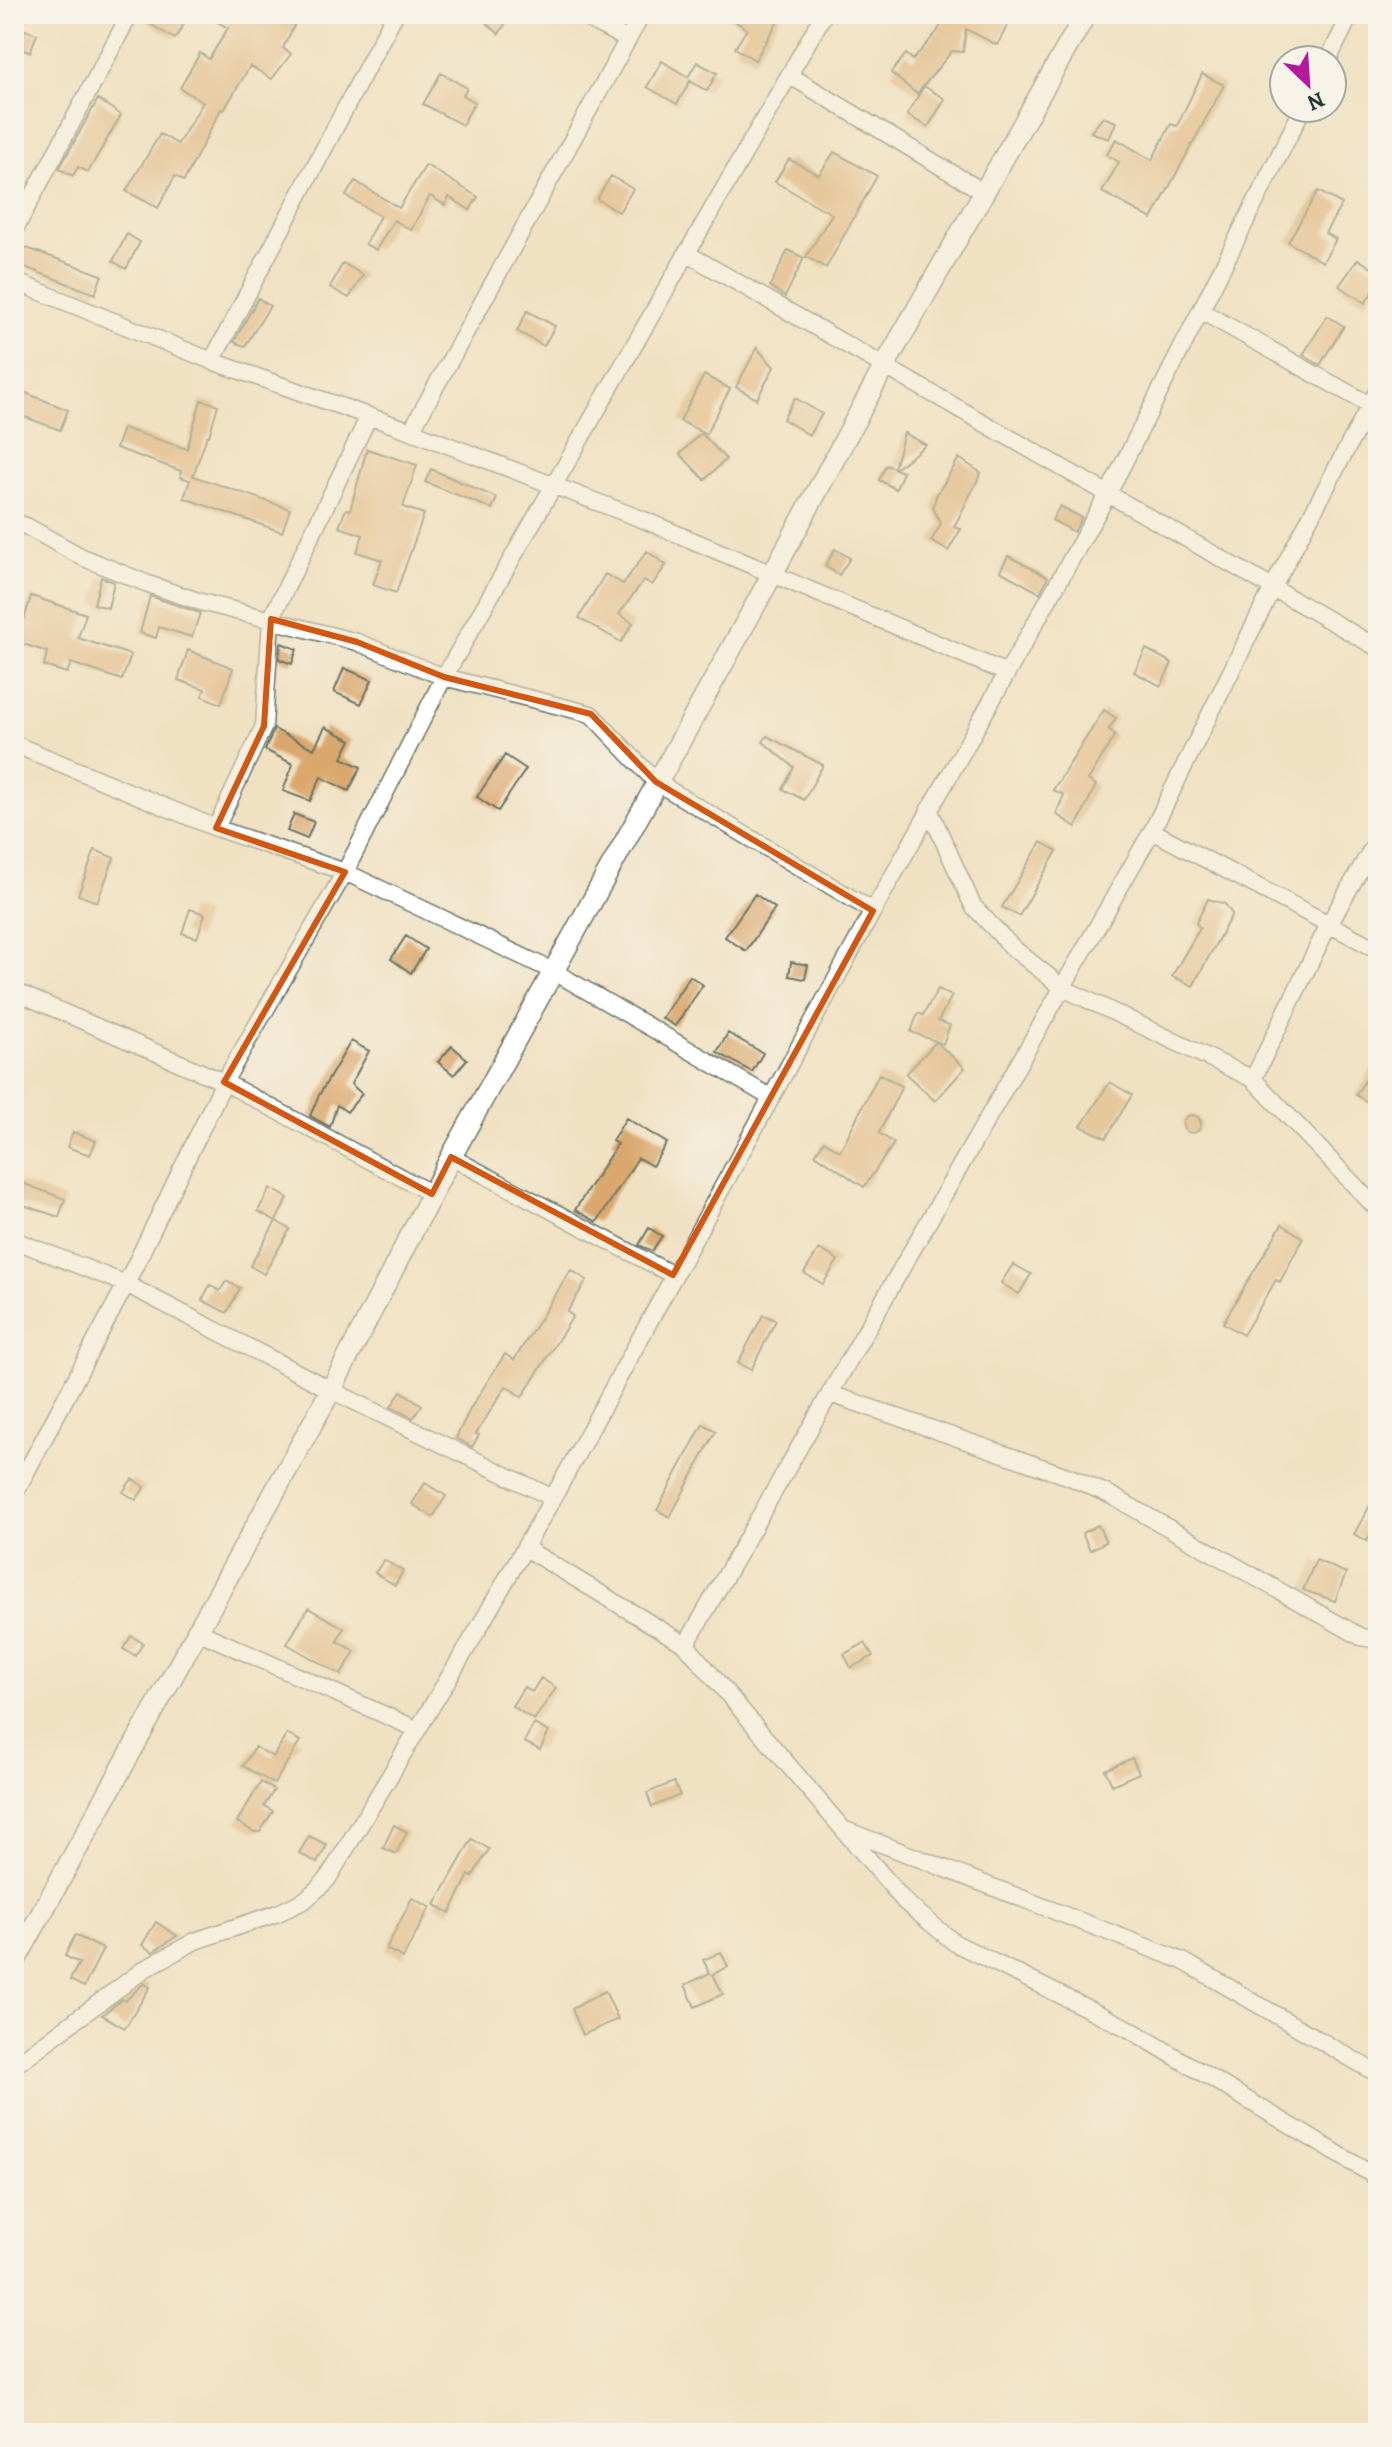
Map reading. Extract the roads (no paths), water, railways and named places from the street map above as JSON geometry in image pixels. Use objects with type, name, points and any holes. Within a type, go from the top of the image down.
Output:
[{"type":"street","points":[[14,231],[130,14]]},
{"type":"street","points":[[212,361],[395,14]]},
{"type":"street","points":[[579,14],[628,40]]},
{"type":"street","points":[[411,431],[642,14]]},
{"type":"street","points":[[17,1484],[126,1284],[224,1082],[345,872],[444,677],[824,14]]},
{"type":"street","points":[[14,1963],[195,1630],[331,1390],[451,1157],[885,365],[1086,14]]},
{"type":"street","points":[[1336,44],[1351,14]]},
{"type":"street","points":[[789,75],[985,193]]},
{"type":"street","points":[[14,2066],[143,1970],[195,1941],[278,1913],[305,1900],[327,1880],[525,1548],[929,809],[1109,492],[1295,124]]},
{"type":"street","points":[[686,253],[1378,648]]},
{"type":"street","points":[[14,281],[212,361],[411,431],[554,486],[773,573],[1007,673]]},
{"type":"street","points":[[686,1645],[1152,831],[1273,587],[1374,397],[1201,311]]},
{"type":"street","points":[[216,828],[264,726],[271,619],[369,416]]},
{"type":"street","points":[[14,522],[82,557],[201,602],[357,642],[444,677],[591,714],[656,782],[873,911]]},
{"type":"street","points":[[14,744],[216,828],[345,872],[553,971],[770,1097]]},
{"type":"street","points":[[929,809],[973,906],[1013,948],[1063,988],[1253,1079],[1378,1210]]},
{"type":"street","points":[[1152,831],[1378,950]]},
{"type":"street","points":[[1253,1079],[1329,924],[1378,838]]},
{"type":"street","points":[[14,991],[224,1082],[432,1194]]},
{"type":"street","points":[[451,1157],[673,1275]]},
{"type":"street","points":[[14,1240],[126,1284],[331,1390],[553,1498]]},
{"type":"street","points":[[831,1394],[1084,1483],[1361,1637],[1378,1640]]},
{"type":"street","points":[[525,1548],[686,1645],[905,1902],[955,1943],[1129,2029],[1378,2178]]},
{"type":"street","points":[[195,1630],[416,1729]]},
{"type":"street","points":[[841,1828],[1183,1961],[1378,2074]]}]
